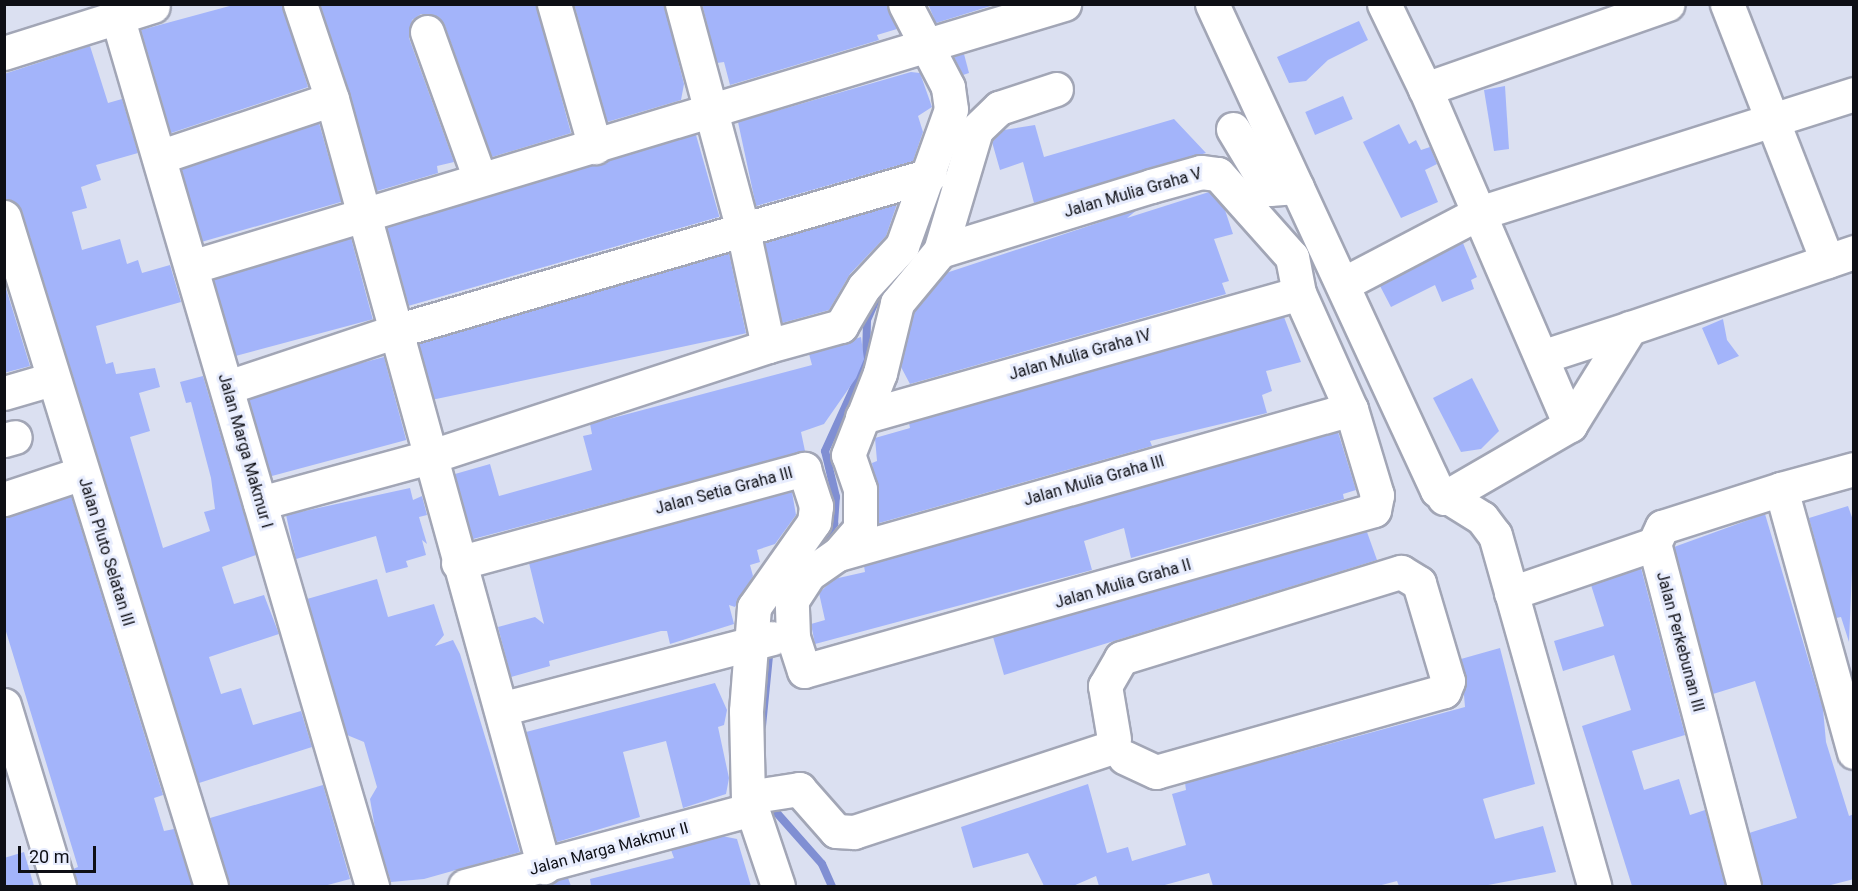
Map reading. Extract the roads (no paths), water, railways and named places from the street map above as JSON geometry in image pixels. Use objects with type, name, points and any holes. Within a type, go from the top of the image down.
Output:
[{"type":"street","points":[[300,4],[332,99],[399,330],[429,457],[458,564],[504,708],[544,867]]},
{"type":"street","points":[[554,4],[595,147]]},
{"type":"street","points":[[260,503],[429,457],[768,346],[841,326],[850,316],[864,287],[902,246],[930,175],[951,109],[948,87],[905,4]]},
{"type":"street","points":[[191,267],[364,211],[595,147],[930,49],[1064,4]]},
{"type":"street","points":[[1212,4],[1444,498],[1489,526],[1511,593],[1586,884]]},
{"type":"street","points":[[1384,4],[1425,88],[1544,356],[1570,425]]},
{"type":"street","points":[[1425,88],[1668,4]]},
{"type":"street","points":[[1544,356],[1840,256],[1774,120],[1726,4]]},
{"type":"street","points":[[685,5],[743,230],[768,346]]},
{"type":"street","points":[[4,53],[153,6]]},
{"type":"street","name":"Jalan Marga Makmur I","points":[[117,16],[228,387],[372,886]]},
{"type":"street","points":[[427,32],[480,179]]},
{"type":"street","points":[[504,708],[751,639],[794,637],[792,600],[809,574],[838,554],[860,529],[860,489],[848,455],[880,373],[897,303],[940,251],[976,130],[999,108],[1056,89]]},
{"type":"street","points":[[1343,284],[1479,213],[1854,94]]},
{"type":"street","points":[[159,157],[332,99]]},
{"type":"street","points":[[1233,129],[1269,189],[1298,187]]},
{"type":"street","name":"Jalan Mulia Graha V","points":[[940,251],[1211,171],[1225,179],[1290,253],[1299,293],[1351,409]]},
{"type":"street","points":[[228,387],[399,330],[930,175]]},
{"type":"street","name":"Jalan Pluto Selatan III","points":[[4,218],[52,379],[211,886]]},
{"type":"street","name":"Jalan Mulia Graha IV","points":[[861,417],[1299,293]]},
{"type":"street","points":[[1444,498],[1570,425],[1630,328]]},
{"type":"street","points":[[4,393],[52,379]]},
{"type":"street","name":"Jalan Mulia Graha III","points":[[838,554],[1351,409]]},
{"type":"street","name":"Jalan Mulia Graha II","points":[[794,637],[808,673],[1366,516],[1378,503],[1351,409]]},
{"type":"street","name":"Jalan Setia Graha III","points":[[458,564],[804,469],[816,506],[814,522],[762,591],[754,607],[751,639]]},
{"type":"street","points":[[1511,593],[1654,544],[1662,527],[1854,469]]},
{"type":"street","points":[[4,499],[82,473]]},
{"type":"street","points":[[1782,489],[1854,752]]},
{"type":"street","name":"Jalan Perkebunan III","points":[[1654,544],[1744,886]]},
{"type":"street","points":[[1401,572],[1419,583],[1448,681],[1444,691],[1156,772],[1114,749],[1106,686],[1120,658],[1401,572]]},
{"type":"street","points":[[751,639],[746,711],[750,803],[778,886]]},
{"type":"street","points":[[4,705],[59,886]]},
{"type":"street","name":"Jalan Marga Makmur II","points":[[465,886],[544,867],[799,789],[836,831],[854,832],[1114,749]]},
{"type":"waterway","points":[[926,226],[944,179]]},
{"type":"waterway","points":[[813,554],[834,524],[836,497],[825,451],[866,361],[867,320],[881,289]]},
{"type":"waterway","points":[[762,726],[769,656]]},
{"type":"waterway","points":[[776,812],[822,864],[832,886]]}]
